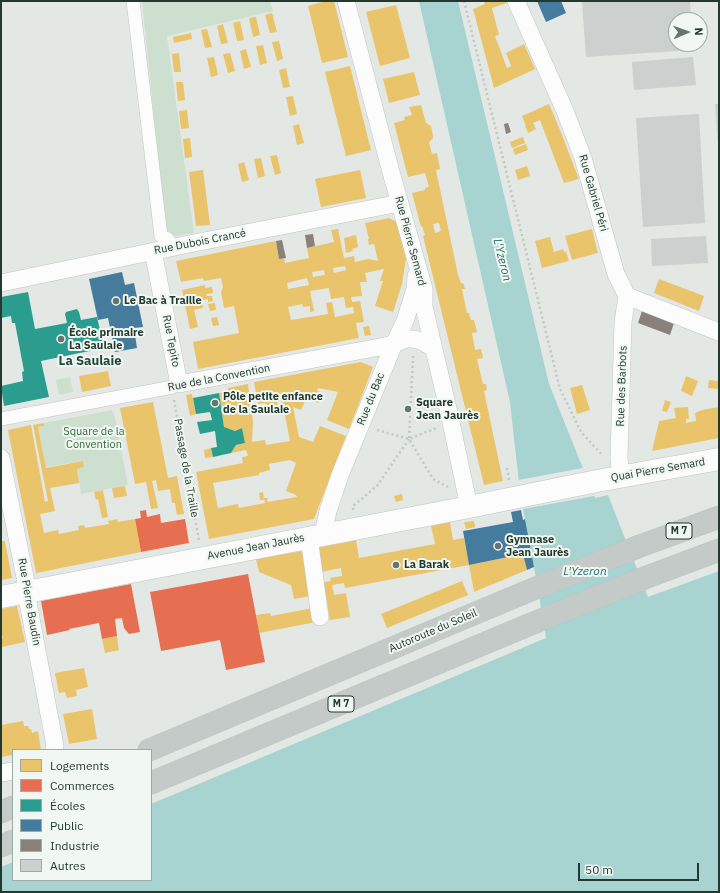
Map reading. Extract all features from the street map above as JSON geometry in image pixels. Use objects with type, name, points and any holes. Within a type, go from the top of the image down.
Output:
[{"type":"highway","name":"Autoroute du Soleil","points":[[150,749],[526,592],[640,546],[719,517]]},
{"type":"highway","name":"M 7","points":[[152,783],[531,624],[647,577],[719,550]]},
{"type":"highway","points":[[1,812],[12,807]]},
{"type":"highway","points":[[1,846],[12,841]]},
{"type":"main road","name":"Quai Pierre Semard","points":[[516,497],[719,459]]},
{"type":"main road","name":"Avenue Jean Jaurès","points":[[1,596],[516,497]]},
{"type":"street","points":[[133,1],[161,236],[168,240]]},
{"type":"street","name":"Rue Pierre Semard","points":[[346,1],[391,172],[424,288],[424,307],[469,507]]},
{"type":"street","name":"Rue Gabriel Péri","points":[[516,1],[583,158],[616,274],[627,296]]},
{"type":"street","name":"Rue Dubois Crancé","points":[[1,283],[153,251],[400,203]]},
{"type":"street","name":"Rue Tepito","points":[[153,251],[179,384]]},
{"type":"street","name":"Rue du Bac","points":[[320,617],[317,536],[325,525],[340,475],[405,321],[415,289],[418,264]]},
{"type":"street","points":[[627,296],[719,332]]},
{"type":"street","name":"Rue des Barbots","points":[[623,476],[620,468],[620,458],[623,322],[627,296]]},
{"type":"street","name":"Rue de la Convention","points":[[1,419],[394,344],[406,339],[414,338],[421,340],[434,348]]},
{"type":"street","name":"Rue Pierre Baudin","points":[[1,458],[25,577],[26,592],[55,748]]},
{"type":"street","points":[[1,773],[12,771]]},
{"type":"path","points":[[464,1],[560,389],[581,432],[606,459]]},
{"type":"path","points":[[353,510],[353,506],[377,486],[409,439],[413,354]]},
{"type":"path","name":"Passage de la Traille","points":[[179,384],[182,398],[174,400],[202,558]]},
{"type":"path","points":[[382,431],[409,439],[432,430]]},
{"type":"path","points":[[409,439],[434,479],[450,489]]},
{"type":"green space","points":[[142,1],[270,1],[273,11],[167,36],[194,233],[174,236],[166,235]]},
{"type":"green space","points":[[70,377],[73,392],[59,395],[56,380]]},
{"type":"green space","name":"Square de la Convention","points":[[112,410],[115,417],[128,485],[81,494],[77,469],[84,467],[83,461],[46,467],[38,427],[44,426],[44,423]]},
{"type":"water","name":"L'Yzeron","points":[[419,1],[458,1],[549,384],[595,498],[608,495],[648,597],[719,571],[719,892],[1,892],[1,867],[12,862],[12,881],[152,881],[152,804],[546,638],[520,492],[510,402]]},
{"type":"pier","points":[[583,468],[594,496],[523,509],[518,480]]},
{"type":"building: Logements","points":[[326,1],[334,1],[348,57],[322,63],[308,6]]},
{"type":"building: Logements","points":[[484,1],[506,1],[507,3],[492,8],[499,35],[495,36],[507,68],[511,66],[506,53],[524,44],[535,69],[494,88],[473,9],[485,4]]},
{"type":"building: Logements","points":[[396,5],[410,58],[380,66],[366,12]]},
{"type":"building: Logements","points":[[272,13],[277,32],[270,33],[265,15]]},
{"type":"building: Logements","points":[[256,17],[260,35],[253,37],[249,18]]},
{"type":"building: Logements","points":[[240,21],[244,40],[237,41],[233,23]]},
{"type":"building: Logements","points":[[223,24],[228,43],[221,44],[217,26]]},
{"type":"building: Logements","points":[[207,29],[212,47],[205,48],[201,30]]},
{"type":"building: Logements","points":[[191,33],[192,39],[174,43],[173,37]]},
{"type":"building: Logements","points":[[279,41],[283,59],[277,61],[272,42]]},
{"type":"building: Logements","points":[[263,45],[267,63],[260,65],[256,46]]},
{"type":"building: Logements","points":[[246,49],[251,67],[244,69],[240,51]]},
{"type":"building: Logements","points":[[179,53],[181,72],[174,72],[172,54]]},
{"type":"building: Logements","points":[[230,53],[235,71],[228,73],[223,54]]},
{"type":"building: Logements","points":[[214,57],[218,75],[211,77],[207,58]]},
{"type":"building: Logements","points":[[350,66],[371,150],[346,156],[325,72]]},
{"type":"building: Logements","points":[[286,68],[290,87],[283,88],[279,70]]},
{"type":"building: Logements","points":[[414,72],[420,95],[389,103],[383,79]]},
{"type":"building: Logements","points":[[176,82],[183,82],[185,100],[178,101]]},
{"type":"building: Logements","points":[[293,96],[297,114],[290,116],[286,97]]},
{"type":"building: Logements","points":[[549,104],[579,179],[564,183],[540,120],[533,123],[536,129],[528,133],[525,126],[522,116]]},
{"type":"building: Logements","points":[[421,105],[426,123],[431,126],[433,138],[429,142],[432,154],[437,153],[440,169],[436,170],[458,275],[465,289],[462,289],[467,313],[469,313],[471,320],[474,320],[477,332],[472,333],[475,350],[481,349],[483,358],[477,359],[483,384],[486,384],[487,390],[484,391],[503,481],[484,485],[423,236],[425,235],[422,226],[421,227],[412,193],[425,190],[425,188],[429,187],[425,173],[408,177],[394,123],[405,120],[404,117],[412,115],[409,107]],"holes":[[[439,223],[441,231],[435,233],[433,224]]]},
{"type":"building: Logements","points":[[187,110],[189,128],[181,129],[179,111]]},
{"type":"building: Logements","points":[[299,124],[304,143],[297,145],[293,126]]},
{"type":"building: Logements","points":[[523,137],[525,143],[512,148],[510,142]]},
{"type":"building: Logements","points":[[190,138],[192,157],[185,158],[183,139]]},
{"type":"building: Logements","points":[[526,144],[528,150],[515,155],[513,149]]},
{"type":"building: Logements","points":[[277,155],[281,173],[275,175],[270,156]]},
{"type":"building: Logements","points":[[261,158],[265,176],[258,178],[254,159]]},
{"type":"building: Logements","points":[[244,162],[249,180],[242,182],[238,164]]},
{"type":"building: Logements","points":[[527,166],[530,176],[518,180],[515,170]]},
{"type":"building: Logements","points":[[203,170],[210,225],[196,226],[189,172]]},
{"type":"building: Logements","points":[[360,170],[366,198],[321,207],[315,179]]},
{"type":"building: Logements","points":[[389,218],[397,222],[406,258],[402,284],[393,312],[375,306],[383,281],[380,281],[384,269],[365,273],[367,282],[360,282],[362,296],[351,297],[352,302],[360,301],[364,322],[356,323],[359,338],[198,369],[193,342],[239,333],[234,306],[224,308],[221,292],[223,288],[221,278],[204,281],[203,278],[181,282],[176,261],[276,241],[279,259],[284,258],[285,263],[309,258],[307,248],[334,242],[331,230],[338,229],[344,258],[354,256],[355,262],[368,259],[378,261],[374,244],[369,245],[365,223]],"holes":[[[345,266],[346,270],[334,273],[333,268]],[[324,270],[325,275],[313,277],[312,272]],[[307,278],[309,285],[288,289],[287,283]],[[329,288],[331,299],[344,297],[346,308],[353,307],[354,313],[335,317],[332,302],[326,303],[328,314],[291,320],[288,307],[302,304],[303,307],[310,306],[310,312],[314,311],[310,291]]]},
{"type":"building: Logements","points":[[592,229],[598,253],[572,260],[565,236]]},
{"type":"building: Logements","points":[[356,235],[358,247],[352,249],[353,251],[346,253],[344,238]]},
{"type":"building: Logements","points":[[550,237],[554,252],[563,249],[564,252],[566,251],[569,261],[542,268],[535,241]]},
{"type":"building: Logements","points":[[659,279],[704,296],[699,311],[654,293]]},
{"type":"building: Logements","points":[[205,285],[205,288],[212,287],[213,293],[206,294],[207,296],[212,296],[213,301],[208,302],[208,299],[202,300],[203,308],[194,310],[198,327],[190,329],[182,290]]},
{"type":"building: Logements","points":[[215,303],[216,310],[210,311],[208,304]]},
{"type":"building: Logements","points":[[217,317],[219,325],[213,326],[211,318]]},
{"type":"building: Logements","points":[[369,326],[371,335],[365,336],[363,327]]},
{"type":"building: Logements","points":[[361,362],[373,367],[349,429],[327,420],[338,392],[318,388],[317,391],[323,393],[319,403],[306,399],[301,410],[293,407],[299,437],[313,442],[320,426],[346,436],[314,519],[209,539],[196,472],[243,463],[242,457],[248,456],[246,450],[231,453],[236,445],[245,443],[242,428],[235,431],[224,427],[219,393],[228,391],[228,388],[248,384],[253,422],[252,442],[265,440],[266,445],[290,441],[282,400],[277,401],[278,407],[268,409],[266,403],[258,404],[254,382]],"holes":[[[290,460],[296,463],[286,491],[296,495],[297,497],[267,502],[268,498],[264,498],[265,503],[239,508],[238,504],[218,508],[213,483],[259,475],[259,473],[270,470],[269,464]]]},
{"type":"building: Logements","points":[[108,371],[111,386],[82,392],[79,376]]},
{"type":"building: Logements","points":[[686,376],[698,381],[692,396],[681,391]]},
{"type":"building: Logements","points":[[709,380],[719,381],[719,389],[708,388]]},
{"type":"building: Logements","points":[[582,385],[590,410],[577,414],[570,388]]},
{"type":"building: Logements","points":[[192,394],[196,414],[190,416],[186,395]]},
{"type":"building: Logements","points":[[665,400],[671,402],[667,412],[662,411]]},
{"type":"building: Logements","points":[[153,402],[168,478],[177,476],[184,514],[177,515],[175,503],[172,503],[170,489],[158,491],[156,480],[152,481],[158,508],[151,509],[146,482],[135,484],[120,408]]},
{"type":"building: Logements","points":[[688,407],[689,419],[686,419],[686,423],[696,421],[695,413],[702,410],[719,407],[719,438],[652,451],[659,421],[676,418],[674,408]]},
{"type":"building: Logements","points":[[44,423],[44,426],[38,427],[46,468],[83,461],[84,467],[77,469],[79,483],[50,488],[55,511],[40,514],[44,533],[58,530],[59,534],[79,530],[78,526],[84,525],[85,528],[109,524],[108,521],[117,519],[118,522],[135,519],[141,552],[36,573],[8,430],[31,425],[45,502],[48,501],[33,425]]},
{"type":"building: Logements","points":[[211,448],[213,457],[205,458],[204,450]]},
{"type":"building: Logements","points":[[125,486],[127,496],[114,498],[112,488]]},
{"type":"building: Logements","points":[[103,490],[108,517],[102,518],[98,499],[96,500],[94,492]]},
{"type":"building: Logements","points":[[263,492],[264,500],[260,500],[259,493]]},
{"type":"building: Logements","points":[[402,494],[403,500],[396,502],[394,496]]},
{"type":"building: Logements","points":[[474,521],[475,527],[466,529],[464,522]]},
{"type":"building: Logements","points":[[450,522],[453,540],[464,538],[469,565],[345,588],[344,583],[332,585],[334,595],[346,593],[350,617],[330,620],[323,582],[331,581],[330,578],[342,576],[341,568],[321,572],[317,548],[356,540],[359,558],[435,544],[431,526]]},
{"type":"building: Logements","points":[[1,541],[5,541],[12,578],[1,580]]},
{"type":"building: Logements","points":[[303,551],[311,596],[294,599],[291,585],[259,572],[256,559]]},
{"type":"building: Logements","points":[[523,554],[527,570],[474,592],[469,565]]},
{"type":"building: Logements","points":[[462,581],[468,595],[387,628],[381,614]]},
{"type":"building: Logements","points":[[17,606],[25,642],[2,647],[1,638],[3,638],[1,632],[1,609]]},
{"type":"building: Logements","points":[[313,608],[316,622],[259,633],[256,615],[270,613],[271,616]]},
{"type":"building: Logements","points":[[117,636],[119,650],[105,653],[102,639]]},
{"type":"building: Logements","points":[[84,668],[88,687],[76,690],[77,696],[67,698],[65,692],[59,693],[55,673]]},
{"type":"building: Logements","points":[[92,709],[97,739],[69,744],[63,714]]},
{"type":"building: Logements","points":[[23,721],[24,726],[28,726],[32,733],[38,731],[41,749],[12,749],[12,755],[1,757],[1,725]]},
{"type":"building: Commerces","points":[[146,510],[147,517],[160,514],[161,523],[185,519],[189,543],[141,552],[135,519],[141,518],[140,511]]},
{"type":"building: Commerces","points":[[248,574],[265,662],[226,670],[220,640],[161,651],[150,592]]},
{"type":"building: Commerces","points":[[131,584],[140,632],[129,634],[124,628],[122,618],[115,619],[117,636],[102,639],[99,623],[47,635],[41,601]]},
{"type":"building: Écoles","points":[[28,292],[35,329],[67,323],[66,312],[77,309],[81,320],[97,317],[104,348],[41,361],[49,397],[4,406],[1,386],[23,381],[22,372],[24,371],[15,323],[12,323],[11,316],[1,318],[1,297]]},
{"type":"building: Écoles","points":[[219,393],[224,427],[235,431],[242,428],[245,443],[236,445],[231,453],[213,457],[211,448],[217,447],[215,431],[200,434],[197,422],[212,420],[210,412],[196,414],[193,398]]},
{"type":"building: Public","points":[[537,1],[561,1],[566,13],[546,22]]},
{"type":"building: Public","name":"Le Bac à Traille","points":[[122,272],[125,285],[134,283],[143,327],[134,328],[137,348],[115,352],[108,318],[98,320],[89,279]]},
{"type":"building: Public","name":"Gymnase Jean Jaurès","points":[[521,510],[523,520],[525,519],[534,567],[527,570],[523,554],[469,565],[463,531],[513,522],[511,512]]},
{"type":"building: Industrie","points":[[508,123],[511,132],[506,134],[504,124]]},
{"type":"building: Industrie","points":[[313,234],[315,246],[307,248],[305,235]]},
{"type":"building: Industrie","points":[[282,240],[286,258],[279,259],[276,241]]},
{"type":"building: Industrie","points":[[642,311],[674,323],[670,335],[638,323]]},
{"type":"building: Autres","points":[[582,1],[690,1],[691,12],[668,12],[668,52],[586,57]]},
{"type":"building: Autres","points":[[693,57],[696,85],[634,90],[632,62]]},
{"type":"building: Autres","points":[[715,104],[719,104],[719,145],[718,145]]},
{"type":"building: Autres","points":[[699,114],[705,223],[643,227],[636,118]]},
{"type":"building: Autres","points":[[706,236],[708,263],[652,266],[651,239]]},
{"type":"place","name":"Le Bac à Traille","points":[[116,301]]},
{"type":"place","name":"École primaire La Saulaie","points":[[61,339]]},
{"type":"place","name":"Pôle petite enfance de la Saulaie","points":[[215,403]]},
{"type":"place","name":"Square Jean Jaurès","points":[[408,409]]},
{"type":"place","name":"Gymnase Jean Jaurès","points":[[498,546]]},
{"type":"place","name":"La Barak","points":[[396,565]]},
{"type":"district","name":"La Saulaie","points":[[90,361]]}]
